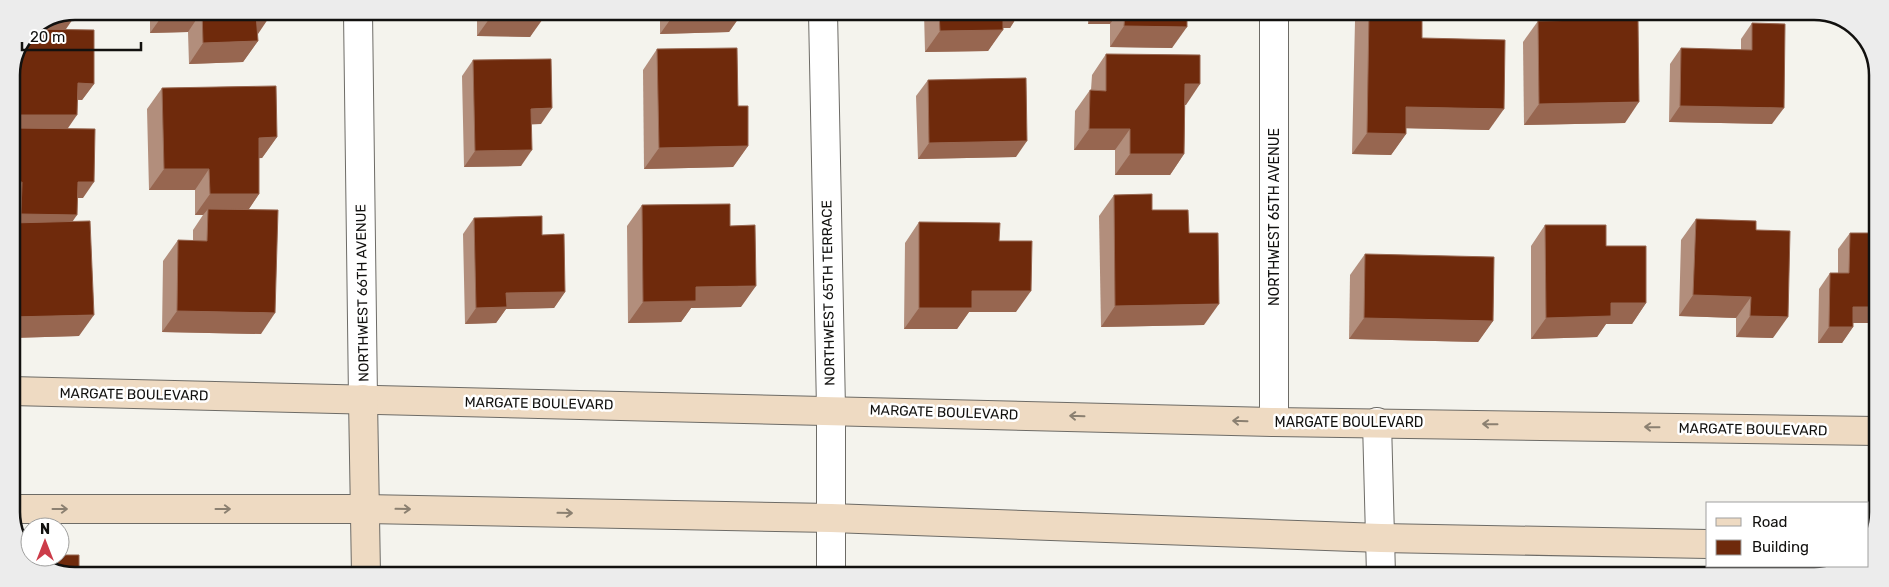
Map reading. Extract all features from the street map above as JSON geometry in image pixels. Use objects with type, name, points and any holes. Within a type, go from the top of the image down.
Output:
[{"type":"street","name":"NORTHWEST 66TH AVENUE","points":[[358,20],[366,567]]},
{"type":"street","name":"NORTHWEST 65TH TERRACE","points":[[823,20],[831,409],[831,567]]},
{"type":"street","name":"NORTHWEST 65TH AVENUE","points":[[1274,20],[1274,422]]},
{"type":"street","name":"MARGATE BOULEVARD","points":[[20,391],[831,409],[1274,422],[1378,422],[1869,431]]},
{"type":"street","points":[[1378,422],[1381,567]]},
{"type":"street","points":[[20,509],[365,509],[831,518],[1381,538],[1706,544]]},
{"type":"building","points":[[202,20],[256,20],[258,41],[203,43]]},
{"type":"building","points":[[939,20],[1003,20],[1003,30],[940,31]]},
{"type":"building","points":[[1124,20],[1187,20],[1187,27],[1124,26]]},
{"type":"building","points":[[1369,20],[1422,20],[1422,38],[1505,40],[1504,109],[1406,107],[1406,134],[1367,133]]},
{"type":"building","points":[[1638,20],[1639,102],[1539,104],[1538,21]]},
{"type":"building","points":[[1752,23],[1785,24],[1784,108],[1680,106],[1681,48],[1752,50]]},
{"type":"building","points":[[44,29],[94,30],[94,84],[78,83],[77,115],[20,115],[21,64],[29,44]]},
{"type":"building","points":[[737,48],[738,106],[748,106],[748,146],[659,148],[657,49]]},
{"type":"building","points":[[1106,54],[1200,55],[1200,84],[1185,84],[1184,154],[1130,154],[1130,129],[1089,129],[1090,90],[1106,91]]},
{"type":"building","points":[[551,59],[552,108],[531,109],[532,150],[475,151],[473,60]]},
{"type":"building","points":[[1026,78],[1027,141],[929,143],[928,80]]},
{"type":"building","points":[[276,86],[277,137],[259,138],[259,194],[210,194],[209,169],[164,169],[162,88]]},
{"type":"building","points":[[20,128],[95,129],[94,182],[78,182],[77,215],[21,214],[22,182],[20,182]]},
{"type":"building","points":[[1152,194],[1152,210],[1188,210],[1189,233],[1218,233],[1219,304],[1115,306],[1114,195]]},
{"type":"building","points":[[730,204],[730,226],[755,225],[756,286],[696,287],[696,301],[643,302],[642,205]]},
{"type":"building","points":[[208,209],[278,210],[275,313],[177,311],[178,240],[207,241]]},
{"type":"building","points":[[542,216],[542,235],[564,234],[565,292],[506,293],[507,307],[476,308],[474,218]]},
{"type":"building","points":[[1696,219],[1756,221],[1756,230],[1790,231],[1788,317],[1750,316],[1751,297],[1693,295]]},
{"type":"building","points":[[90,221],[94,315],[20,317],[20,223]]},
{"type":"building","points":[[919,222],[1000,223],[999,241],[1032,241],[1031,291],[972,291],[972,308],[919,308]]},
{"type":"building","points":[[1545,225],[1606,225],[1606,246],[1646,246],[1646,303],[1611,303],[1611,316],[1546,318]]},
{"type":"building","points":[[1850,233],[1869,233],[1869,307],[1853,307],[1853,327],[1829,327],[1830,273],[1849,273]]},
{"type":"building","points":[[1365,254],[1494,257],[1493,321],[1364,318]]},
{"type":"building","points":[[70,555],[79,555],[79,567],[70,567]]}]
